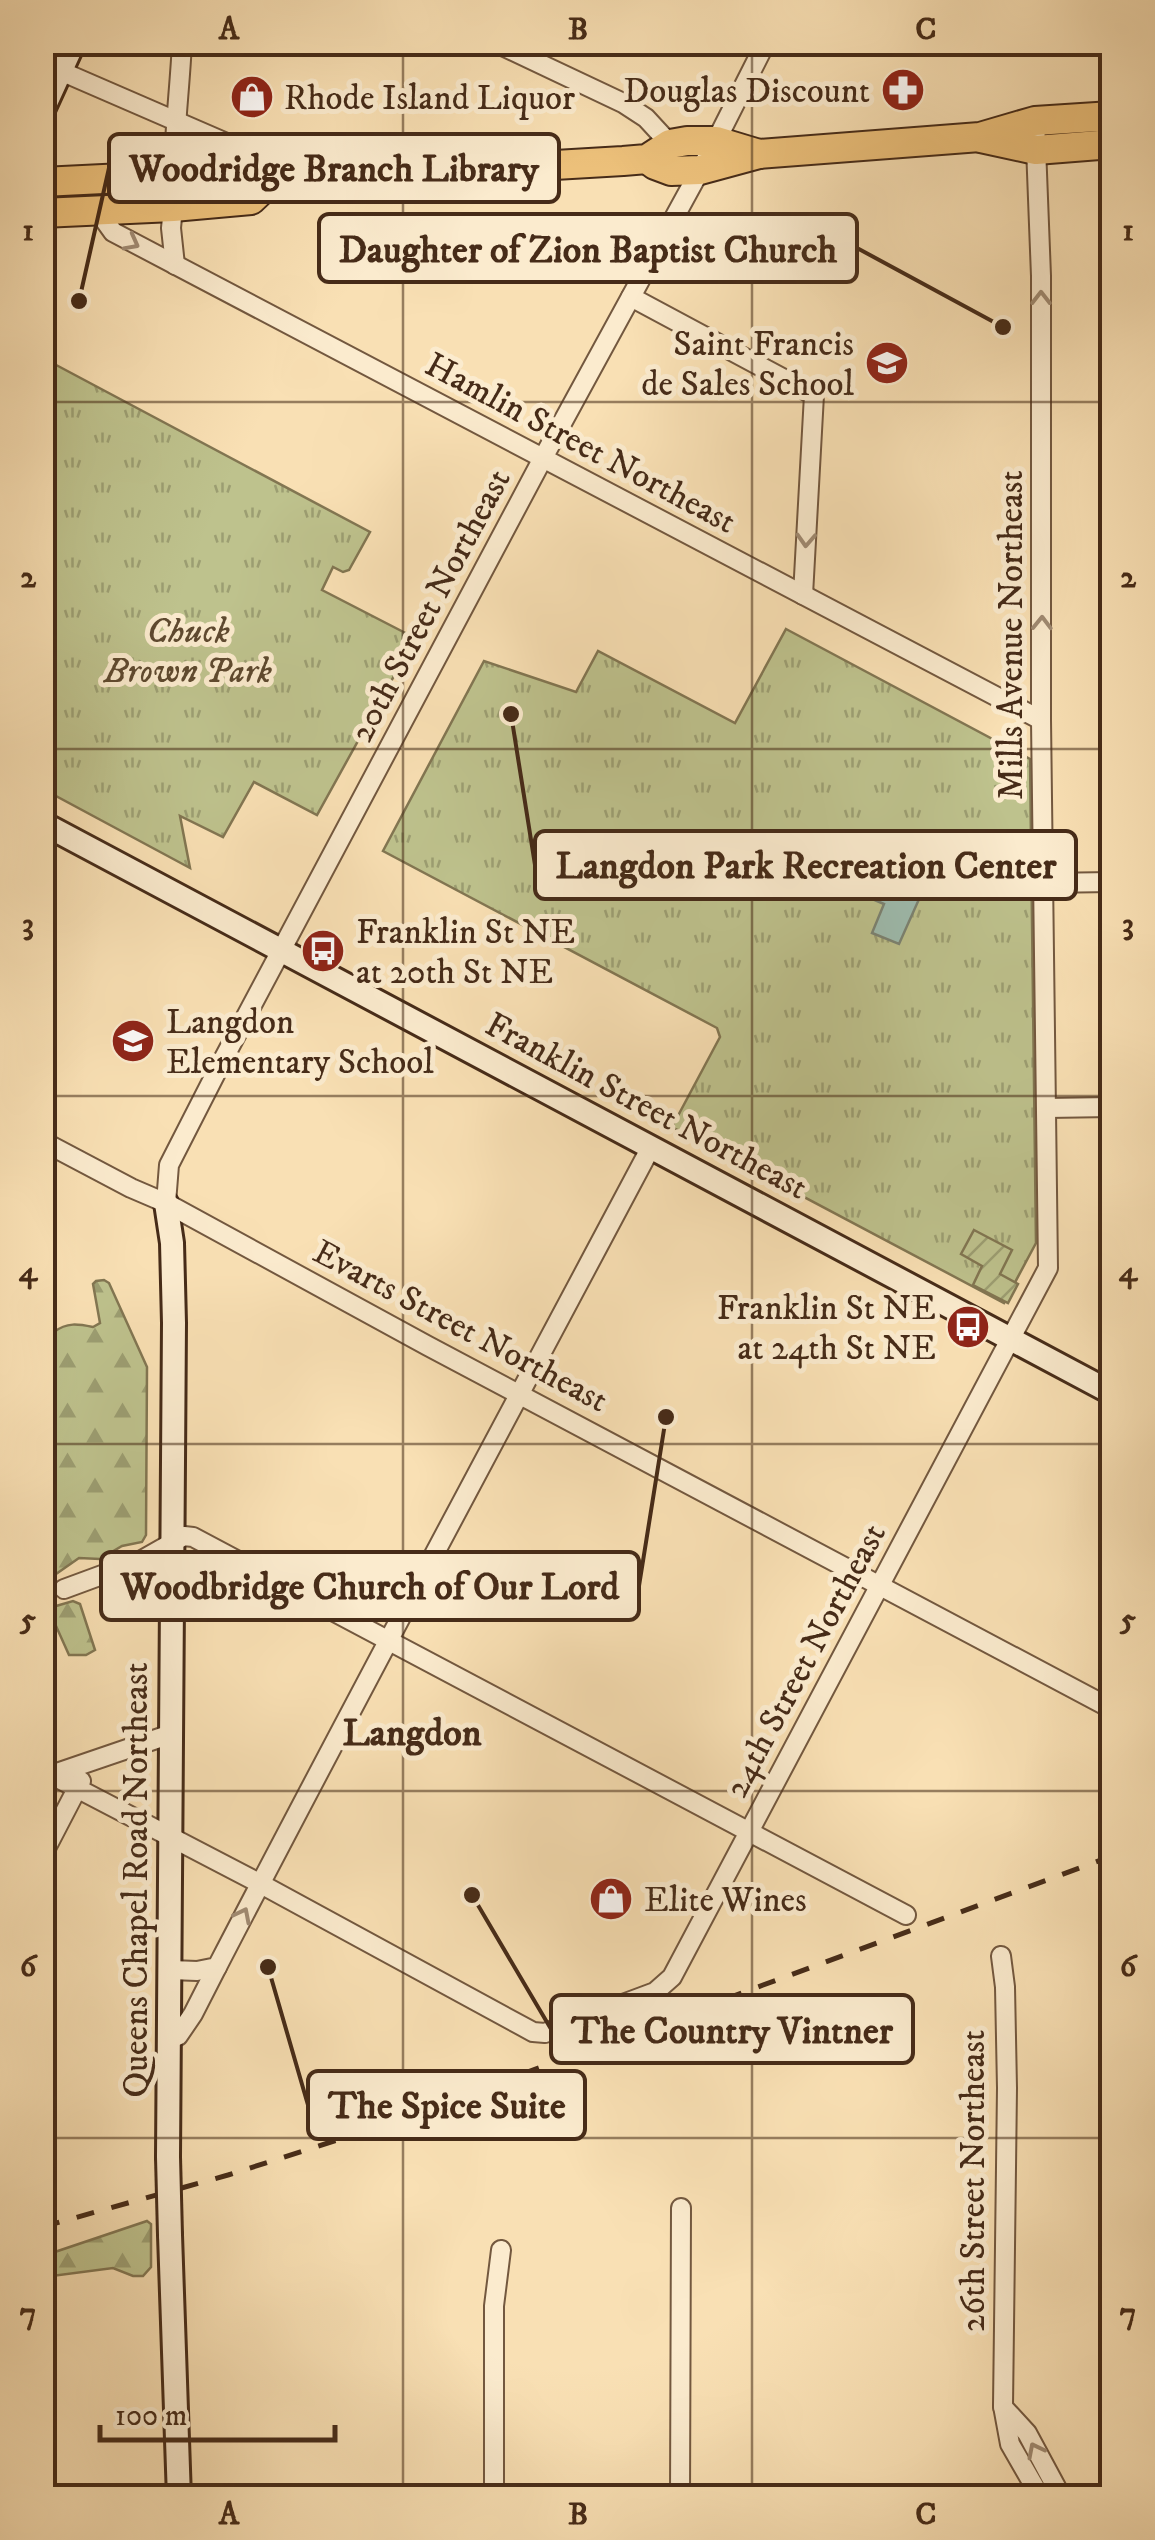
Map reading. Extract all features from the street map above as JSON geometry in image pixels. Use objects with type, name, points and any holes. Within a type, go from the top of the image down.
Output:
[{"type":"main road","points":[[659,151],[655,166],[670,171],[700,170],[760,154],[980,138],[1035,121],[1112,116]]},
{"type":"main road","points":[[980,138],[1036,150],[1112,144]]},
{"type":"main road","points":[[42,182],[246,172],[270,182],[659,151],[687,141],[716,141],[760,154]]},
{"type":"main road","points":[[42,213],[252,200],[270,182]]},
{"type":"street","points":[[42,112],[52,67],[74,42]]},
{"type":"street","points":[[174,175],[182,42]]},
{"type":"street","points":[[494,42],[623,103],[646,118],[659,151]]},
{"type":"street","name":"20th Street Northeast","points":[[166,1203],[169,1165],[216,1071],[766,42]]},
{"type":"street","points":[[52,67],[245,151],[270,182]]},
{"type":"street","name":"Mills Avenue Northeast","points":[[1035,121],[1041,276],[1048,1268]]},
{"type":"street","points":[[173,207],[170,228],[175,265]]},
{"type":"street","name":"Hamlin Street Northeast","points":[[98,211],[112,232],[1042,720]]},
{"type":"street","points":[[631,297],[814,396],[802,595]]},
{"type":"street","name":"Franklin Street Northeast","points":[[42,823],[1112,1393]]},
{"type":"street","points":[[1044,883],[1112,882]]},
{"type":"street","points":[[1047,1108],[1112,1107]]},
{"type":"street","name":"Evarts Street Northeast","points":[[42,1141],[166,1203],[1112,1708]]},
{"type":"street","points":[[178,2036],[651,1147]]},
{"type":"street","name":"Queens Chapel Road Northeast","points":[[166,1203],[172,1242],[174,1323],[168,2157],[178,2498]]},
{"type":"street","name":"24th Street Northeast","points":[[259,1883],[532,2032],[545,2033],[565,2026],[654,1992],[667,1983],[1048,1268]]},
{"type":"street","points":[[64,1589],[140,1561],[184,1536],[193,1537],[906,1915]]},
{"type":"street","points":[[45,1774],[171,1734]]},
{"type":"street","points":[[42,1856],[91,1762]]},
{"type":"street","points":[[45,1774],[259,1883]]},
{"type":"street","name":"26th Street Northeast","points":[[1001,1956],[1007,2088],[1003,2406],[1010,2444],[1041,2498]]},
{"type":"street","points":[[170,1970],[217,1967]]},
{"type":"street","points":[[680,2498],[681,2208]]},
{"type":"street","points":[[494,2498],[494,2306],[501,2250]]},
{"type":"street","points":[[1003,2406],[1027,2433],[1062,2498]]},
{"type":"green space","name":"Chuck Brown Park","points":[[43,358],[370,532],[349,570],[343,572],[333,567],[322,590],[415,638],[317,815],[254,782],[223,837],[180,816],[190,868],[43,789]]},
{"type":"green space","points":[[786,629],[1030,759],[1036,1243],[1004,1303],[672,1127],[720,1037],[717,1028],[383,851],[484,661],[576,692],[598,651],[735,723]]},
{"type":"green space","points":[[974,1230],[1012,1250],[1000,1274],[1018,1284],[1008,1303],[973,1285],[982,1266],[961,1254]]},
{"type":"green space","points":[[104,1280],[109,1283],[147,1367],[146,1535],[142,1542],[122,1546],[100,1559],[79,1558],[46,1581],[56,1606],[73,1601],[80,1604],[95,1650],[86,1655],[69,1655],[52,1617],[43,1615],[43,1382],[51,1360],[54,1332],[68,1325],[93,1327],[100,1323],[93,1284]]},
{"type":"green space","points":[[147,2221],[151,2224],[151,2267],[143,2276],[113,2268],[52,2276],[43,2269],[43,2256]]},
{"type":"shaded area","points":[[871,876],[920,897],[899,944],[872,933],[884,904],[863,895]]},
{"type":"railway","points":[[42,2227],[228,2175],[390,2123],[1112,1856]]},
{"type":"place","name":"Douglas Discount","points":[[903,90]]},
{"type":"place","name":"Rhode Island Liquor","points":[[252,97]]},
{"type":"place","name":"Woodridge Branch Library","points":[[79,301]]},
{"type":"place","name":"Daughter of Zion Baptist Church","points":[[1003,327]]},
{"type":"place","name":"Saint Francis de Sales School","points":[[887,363]]},
{"type":"place","name":"Langdon Park Recreation Center","points":[[511,714]]},
{"type":"place","name":"Franklin St NE at 20th St NE","points":[[323,951]]},
{"type":"place","name":"Langdon Elementary School","points":[[133,1041]]},
{"type":"place","name":"Franklin St NE at 24th St NE","points":[[968,1327]]},
{"type":"place","name":"Woodbridge Church of Our Lord","points":[[666,1417]]},
{"type":"place","name":"The Country Vintner","points":[[472,1895]]},
{"type":"place","name":"Elite Wines","points":[[611,1899]]},
{"type":"place","name":"The Spice Suite","points":[[268,1967]]},
{"type":"district","name":"Langdon","points":[[412,1732]]}]
